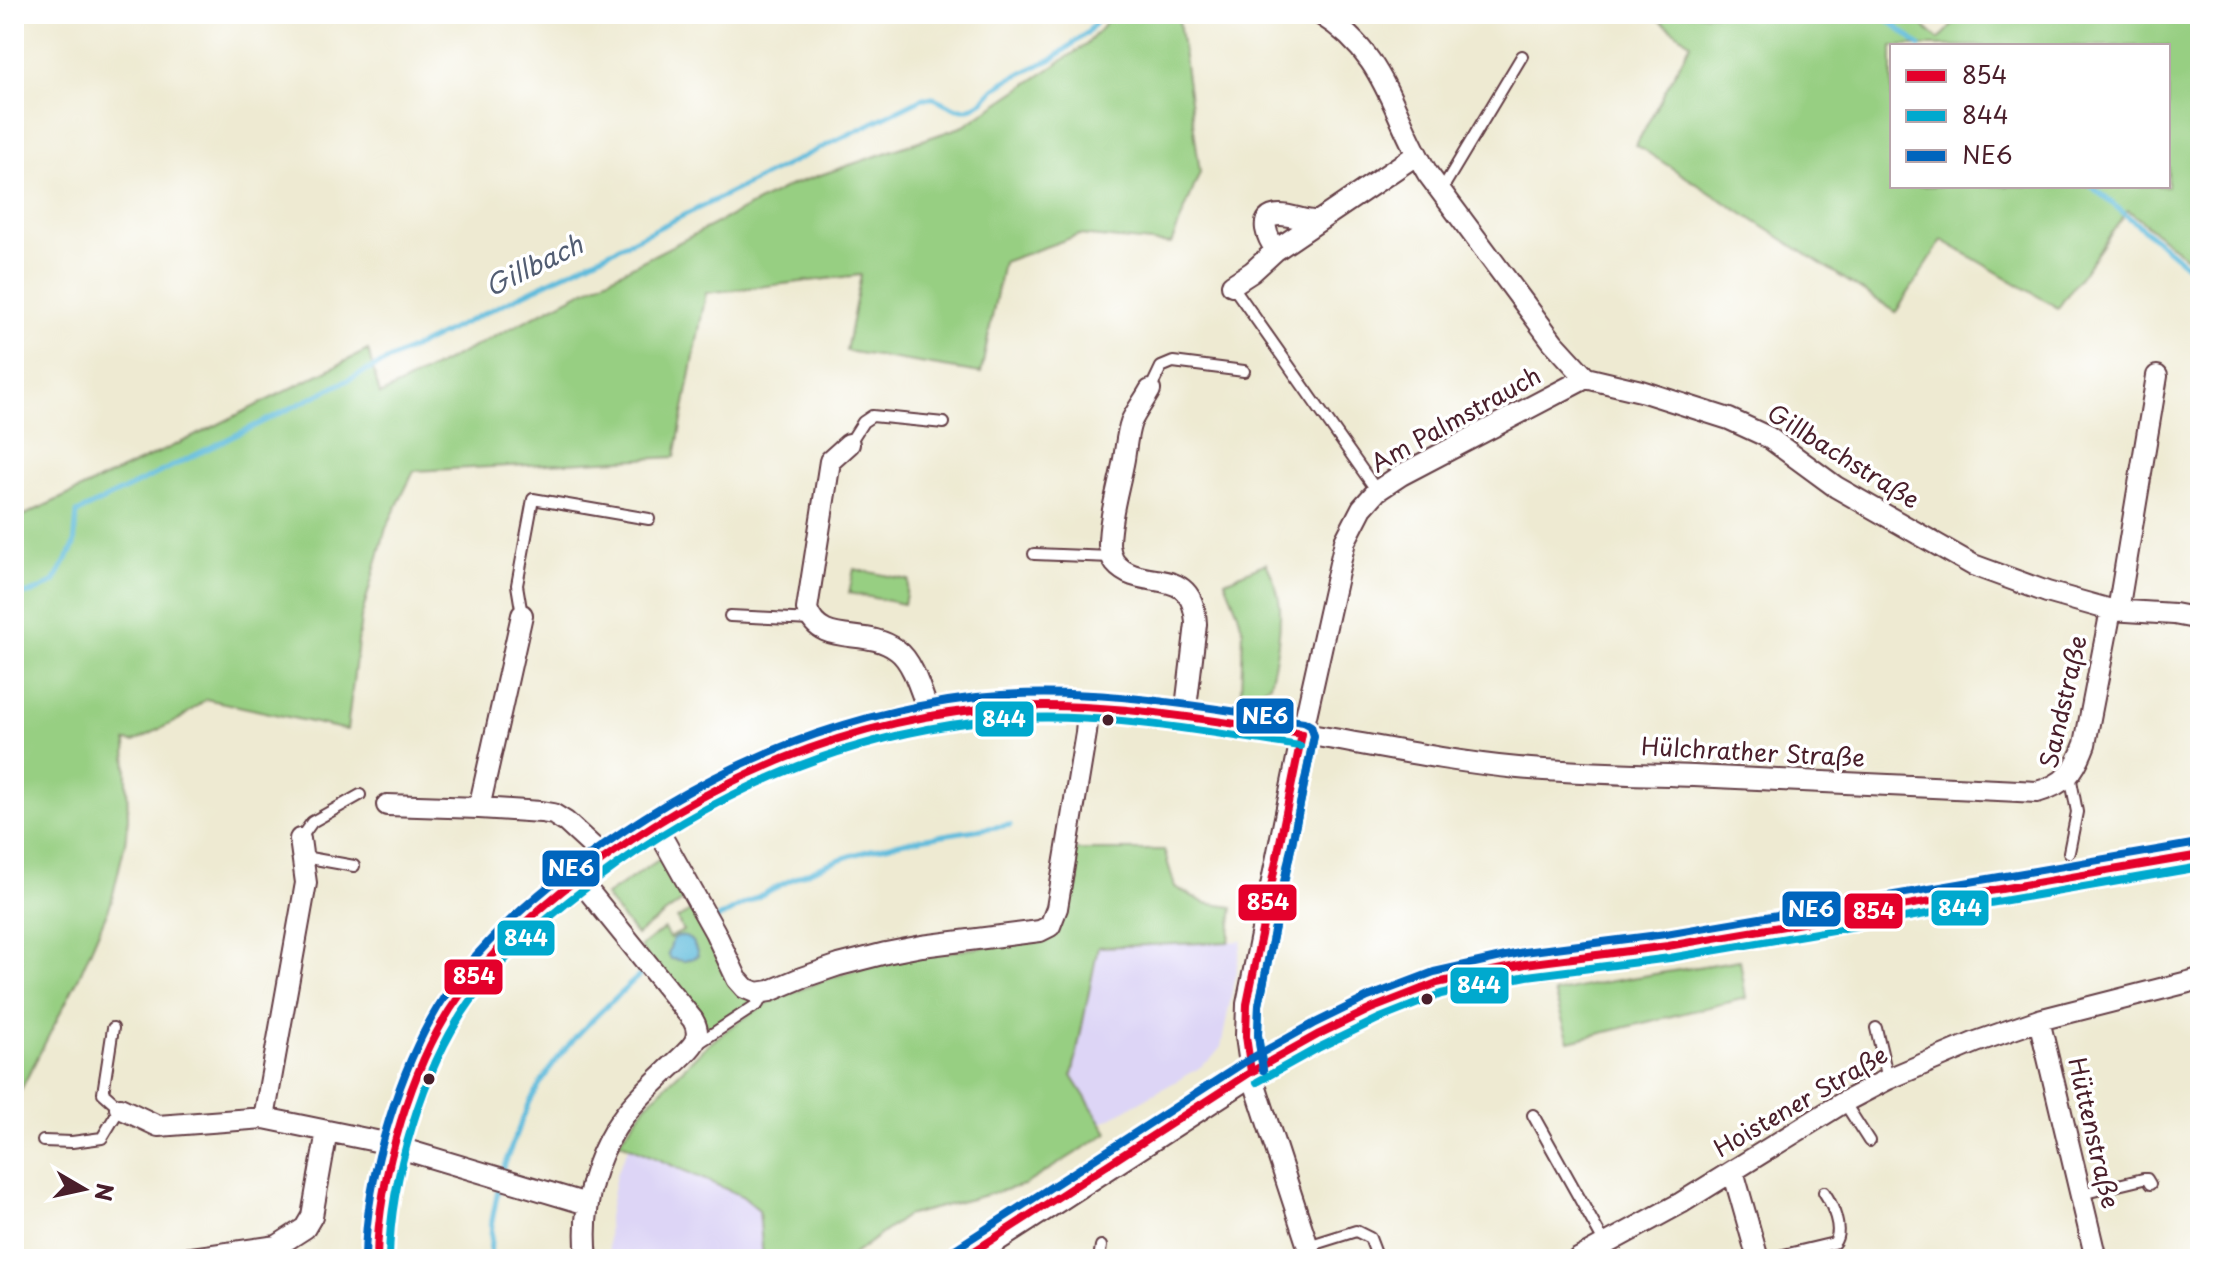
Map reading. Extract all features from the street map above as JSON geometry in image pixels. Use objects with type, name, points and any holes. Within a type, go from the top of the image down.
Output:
[{"type":"main road","points":[[962,1259],[1251,1072],[1312,1037],[1429,986],[1525,964],[1668,946],[2200,855]]},
{"type":"street","points":[[1320,14],[1355,41],[1371,59],[1416,155],[1553,342],[1586,378]]},
{"type":"street","points":[[1232,285],[1276,250],[1416,155]]},
{"type":"street","points":[[1276,250],[1265,230],[1266,222],[1272,217],[1279,215],[1319,221]]},
{"type":"street","name":"Sandstraße","points":[[2070,775],[2085,744],[2115,611],[2157,376]]},
{"type":"street","name":"Am Palmstrauch","points":[[1310,1253],[1251,1072],[1246,1036],[1247,1004],[1345,541],[1356,516],[1377,491],[1401,475],[1586,378]]},
{"type":"street","name":"Gillbachstraße","points":[[1586,378],[1641,391],[1729,419],[1768,437],[1836,487],[1973,565],[2068,599],[2115,611],[2174,614],[2200,619]]},
{"type":"street","points":[[1150,390],[1130,425],[1109,543],[1115,562],[1127,571],[1176,585],[1191,599],[1196,624],[1185,716]]},
{"type":"street","points":[[849,444],[830,461],[807,609],[812,620],[832,634],[874,638],[896,649],[909,663],[930,716]]},
{"type":"street","points":[[479,808],[522,615]]},
{"type":"street","name":"Hülchrather Straße","points":[[377,1259],[381,1197],[393,1146],[418,1074],[453,1007],[497,951],[535,913],[604,857],[654,823],[727,781],[791,754],[875,728],[930,716],[1013,707],[1088,708],[1185,716],[1434,758],[1520,768],[2037,792],[2054,787],[2070,775]]},
{"type":"street","points":[[654,823],[715,932],[737,979],[745,988],[757,993],[839,965],[886,953],[1046,929],[1050,926],[1058,902],[1088,708]]},
{"type":"street","points":[[387,805],[553,814],[604,857]]},
{"type":"street","points":[[264,1118],[306,883],[302,848]]},
{"type":"street","points":[[578,878],[693,1020],[697,1037],[692,1046],[621,1119],[601,1158],[587,1204],[587,1259]]},
{"type":"street","name":"Hoistener Straße","points":[[1578,1259],[1681,1203],[1844,1102],[1888,1079],[1976,1042],[2039,1020],[2200,979]]},
{"type":"street","name":"Hüttenstraße","points":[[2039,1020],[2096,1259]]},
{"type":"street","points":[[120,1108],[158,1126],[264,1118],[393,1146],[587,1204]]},
{"type":"street","points":[[185,1259],[276,1252],[302,1230],[310,1221],[327,1131]]},
{"type":"street","points":[[1733,1171],[1758,1259]]},
{"type":"lane","points":[[1441,192],[1522,56]]},
{"type":"lane","points":[[1232,285],[1377,491]]},
{"type":"lane","points":[[1150,390],[1161,367],[1173,362],[1244,371]]},
{"type":"lane","points":[[849,444],[863,422],[872,416],[944,423]]},
{"type":"lane","points":[[522,615],[517,585],[533,499],[649,519]]},
{"type":"lane","points":[[1034,554],[1112,557]]},
{"type":"lane","points":[[730,616],[812,620]]},
{"type":"lane","name":"Sandstraße","points":[[2069,852],[2077,812],[2070,775]]},
{"type":"lane","points":[[354,866],[302,848],[312,822],[360,795]]},
{"type":"lane","points":[[692,1046],[758,1004],[764,993]]},
{"type":"lane","points":[[43,1141],[72,1142],[102,1138],[120,1108],[103,1093],[113,1028]]},
{"type":"lane","points":[[1876,1028],[1888,1079]]},
{"type":"lane","points":[[1844,1102],[1869,1141]]},
{"type":"lane","points":[[1533,1115],[1605,1244]]},
{"type":"lane","points":[[2081,1194],[2143,1179],[2150,1184]]},
{"type":"lane","points":[[1767,1259],[1837,1240],[1832,1203],[1824,1192]]},
{"type":"lane","points":[[1310,1253],[1356,1231],[1370,1238],[1378,1259]]},
{"type":"lane","points":[[1099,1259],[1101,1246]]},
{"type":"shaded area","points":[[1242,941],[1221,1047],[1196,1070],[1102,1123],[1072,1076],[1098,947]]},
{"type":"shaded area","points":[[629,1146],[742,1196],[759,1210],[763,1259],[609,1259],[608,1217],[616,1175]]},
{"type":"green space","points":[[1114,14],[1178,14],[1200,172],[1171,244],[1079,235],[1003,262],[981,373],[846,351],[861,275],[706,293],[675,457],[414,471],[386,528],[361,618],[347,730],[206,699],[180,719],[134,742],[126,741],[128,819],[111,903],[79,977],[14,1103],[14,520],[199,434],[368,350],[380,395],[791,185],[964,126],[1087,44]]},
{"type":"green space","points":[[1651,14],[1910,14],[1939,40],[1962,14],[2200,14],[2200,241],[2187,258],[2128,210],[2058,308],[1942,240],[1896,312],[1636,145],[1691,43]]},
{"type":"green space","points":[[1266,563],[1280,607],[1274,665],[1270,684],[1259,691],[1241,691],[1243,631],[1225,581]]},
{"type":"green space","points":[[854,569],[909,580],[904,604],[849,593]]},
{"type":"green space","points":[[1074,850],[1164,850],[1175,887],[1205,903],[1233,907],[1229,942],[1098,947],[1072,1076],[1108,1133],[1024,1185],[906,1216],[847,1259],[763,1259],[759,1210],[742,1196],[619,1142],[647,1104],[704,1048],[768,1003],[829,978],[895,959],[1044,941],[1052,935]]},
{"type":"green space","points":[[663,857],[685,899],[636,935],[605,896]]},
{"type":"green space","points":[[695,908],[753,1002],[707,1034],[640,947],[664,929],[669,938],[683,931],[677,919]]},
{"type":"green space","points":[[1740,960],[1746,998],[1569,1041],[1554,993]]},
{"type":"water","points":[[678,936],[692,942],[698,956],[685,961],[671,959],[668,954],[673,939]]},
{"type":"waterway","name":"Gillbach","points":[[14,593],[19,595],[37,591],[54,582],[74,546],[77,513],[923,98],[934,98],[957,109],[969,109],[1009,79],[1054,58],[1088,32],[1102,14]]},
{"type":"waterway","name":"Gillbach","points":[[1881,14],[1918,44]]},
{"type":"waterway","name":"Gillbach","points":[[2093,188],[2200,276]]},
{"type":"waterway","points":[[716,919],[798,876],[858,853],[908,841],[1010,825]]},
{"type":"waterway","points":[[503,1169],[527,1108],[553,1065],[580,1033],[640,975]]},
{"type":"waterway","points":[[490,1259],[498,1190]]},
{"type":"transit line","name":"NE6","points":[[365,1259],[367,1226],[379,1155],[402,1083],[416,1049],[449,990],[492,938],[577,864],[669,802],[717,776],[816,734],[922,706],[1018,694],[1100,695],[1223,710],[1304,722],[1311,726],[1314,736],[1259,1005],[1258,1035],[1263,1070]]},
{"type":"transit line","name":"854","points":[[377,1259],[384,1193],[401,1121],[427,1053],[460,995],[503,944],[552,899],[630,841],[676,812],[723,786],[822,744],[927,717],[981,709],[1061,706],[1142,711],[1302,734]]},
{"type":"transit line","name":"844","points":[[389,1259],[395,1195],[412,1125],[438,1058],[470,1002],[512,952],[561,908],[638,850],[683,822],[730,797],[827,756],[928,729],[981,721],[1101,719],[1300,746]]},
{"type":"transit line","name":"854","points":[[1251,1072],[1246,1036],[1247,1004],[1302,734]]},
{"type":"transit line","name":"844","points":[[1263,1070],[1258,1035],[1259,1005],[1314,736]]},
{"type":"transit line","name":"NE6","points":[[955,1249],[1245,1062],[1368,997],[1434,972],[1524,952],[1666,934],[2198,843]]},
{"type":"transit line","name":"854","points":[[962,1259],[1251,1072],[1373,1008],[1437,983],[1525,964],[1668,946],[2200,855]]},
{"type":"transit line","name":"844","points":[[1257,1082],[1378,1019],[1441,994],[1527,976],[1670,958],[2200,867]]}]
